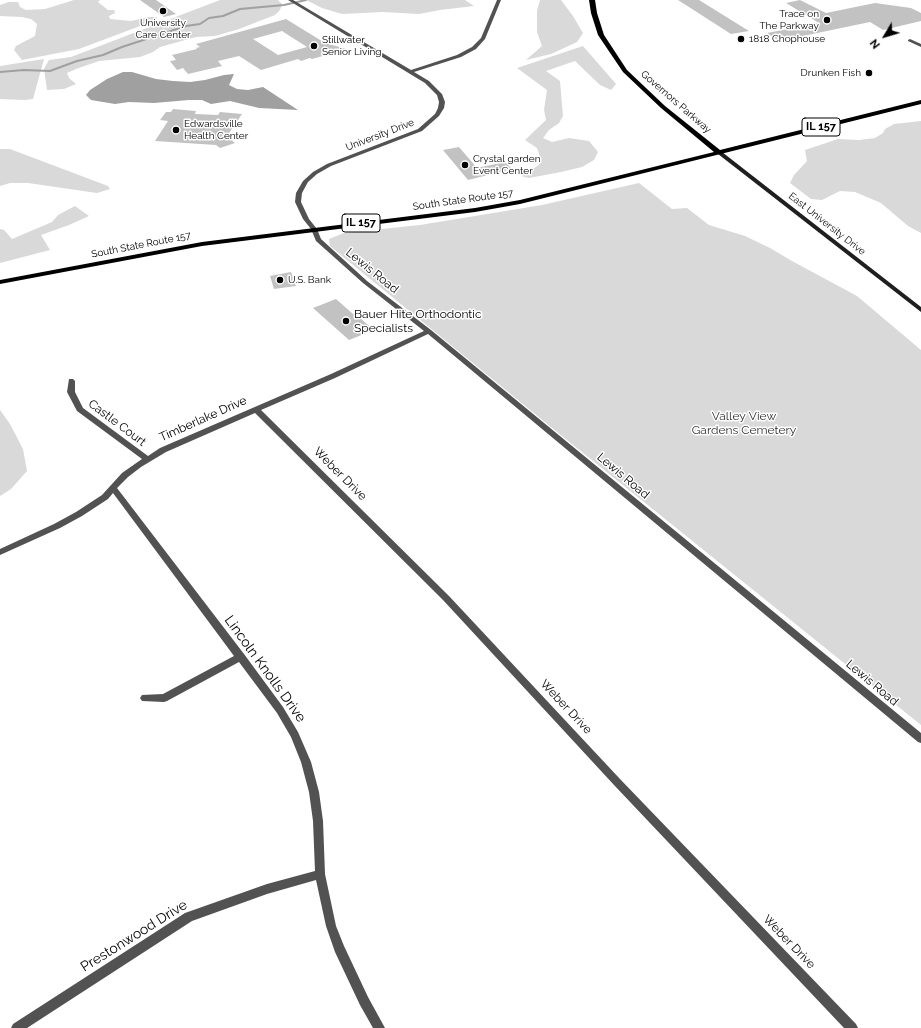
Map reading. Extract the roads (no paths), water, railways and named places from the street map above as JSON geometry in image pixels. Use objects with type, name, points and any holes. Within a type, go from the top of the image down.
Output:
[{"type":"main road","name":"Governors Parkway","points":[[592,0],[594,13],[601,35],[625,71],[663,107],[720,153]]},
{"type":"main road","name":"South State Route 157","points":[[0,282],[174,249],[314,229],[475,210],[520,202],[921,102]]},
{"type":"main road","name":"East University Drive","points":[[720,153],[921,310]]},
{"type":"street","name":"University Drive","points":[[290,0],[431,85],[439,94],[442,102],[441,108],[437,115],[420,130],[329,165],[315,173],[306,181],[300,193],[298,202],[306,219],[314,229]]},
{"type":"street","points":[[410,72],[459,56],[474,48],[483,39],[499,0]]},
{"type":"street","points":[[910,40],[921,46]]},
{"type":"street","name":"Lewis Road","points":[[314,229],[318,240],[365,282],[429,331],[921,739]]},
{"type":"street","name":"Timberlake Drive","points":[[0,552],[57,526],[79,514],[105,497],[125,475],[147,459],[163,450],[333,376],[429,331]]},
{"type":"street","name":"Castle Court","points":[[71,381],[71,392],[80,409],[147,459]]},
{"type":"street","name":"Weber Drive","points":[[256,409],[446,598],[612,776],[852,1028]]},
{"type":"street","name":"Lincoln Knolls Drive","points":[[113,488],[241,657],[280,710],[295,735],[306,762],[314,792],[318,821],[320,874],[325,902],[339,948],[364,1002],[379,1028]]},
{"type":"street","points":[[145,698],[164,698],[241,657]]},
{"type":"street","name":"Prestonwood Drive","points":[[17,1028],[189,917],[268,889],[320,874]]},
{"type":"waterway","points":[[0,72],[24,70],[50,71],[77,61],[103,55],[122,47],[186,26],[200,24],[209,18],[223,16],[240,9],[284,5],[306,0]]},
{"type":"place","name":"University Care Center","points":[[163,11]]},
{"type":"place","name":"Trace on The Parkway","points":[[827,20]]},
{"type":"place","name":"1818 Chophouse","points":[[741,39]]},
{"type":"place","name":"Stillwater Senior Living","points":[[314,46]]},
{"type":"place","name":"Drunken Fish","points":[[869,73]]},
{"type":"place","name":"Edwardsville Health Center","points":[[176,130]]},
{"type":"place","name":"Crystal garden Event Center","points":[[465,165]]},
{"type":"place","name":"U.S. Bank","points":[[280,280]]},
{"type":"place","name":"Bauer Hite Orthodontic Specialists","points":[[346,321]]},
{"type":"park label","name":"Valley View Gardens Cemetery","points":[[744,423]]}]
